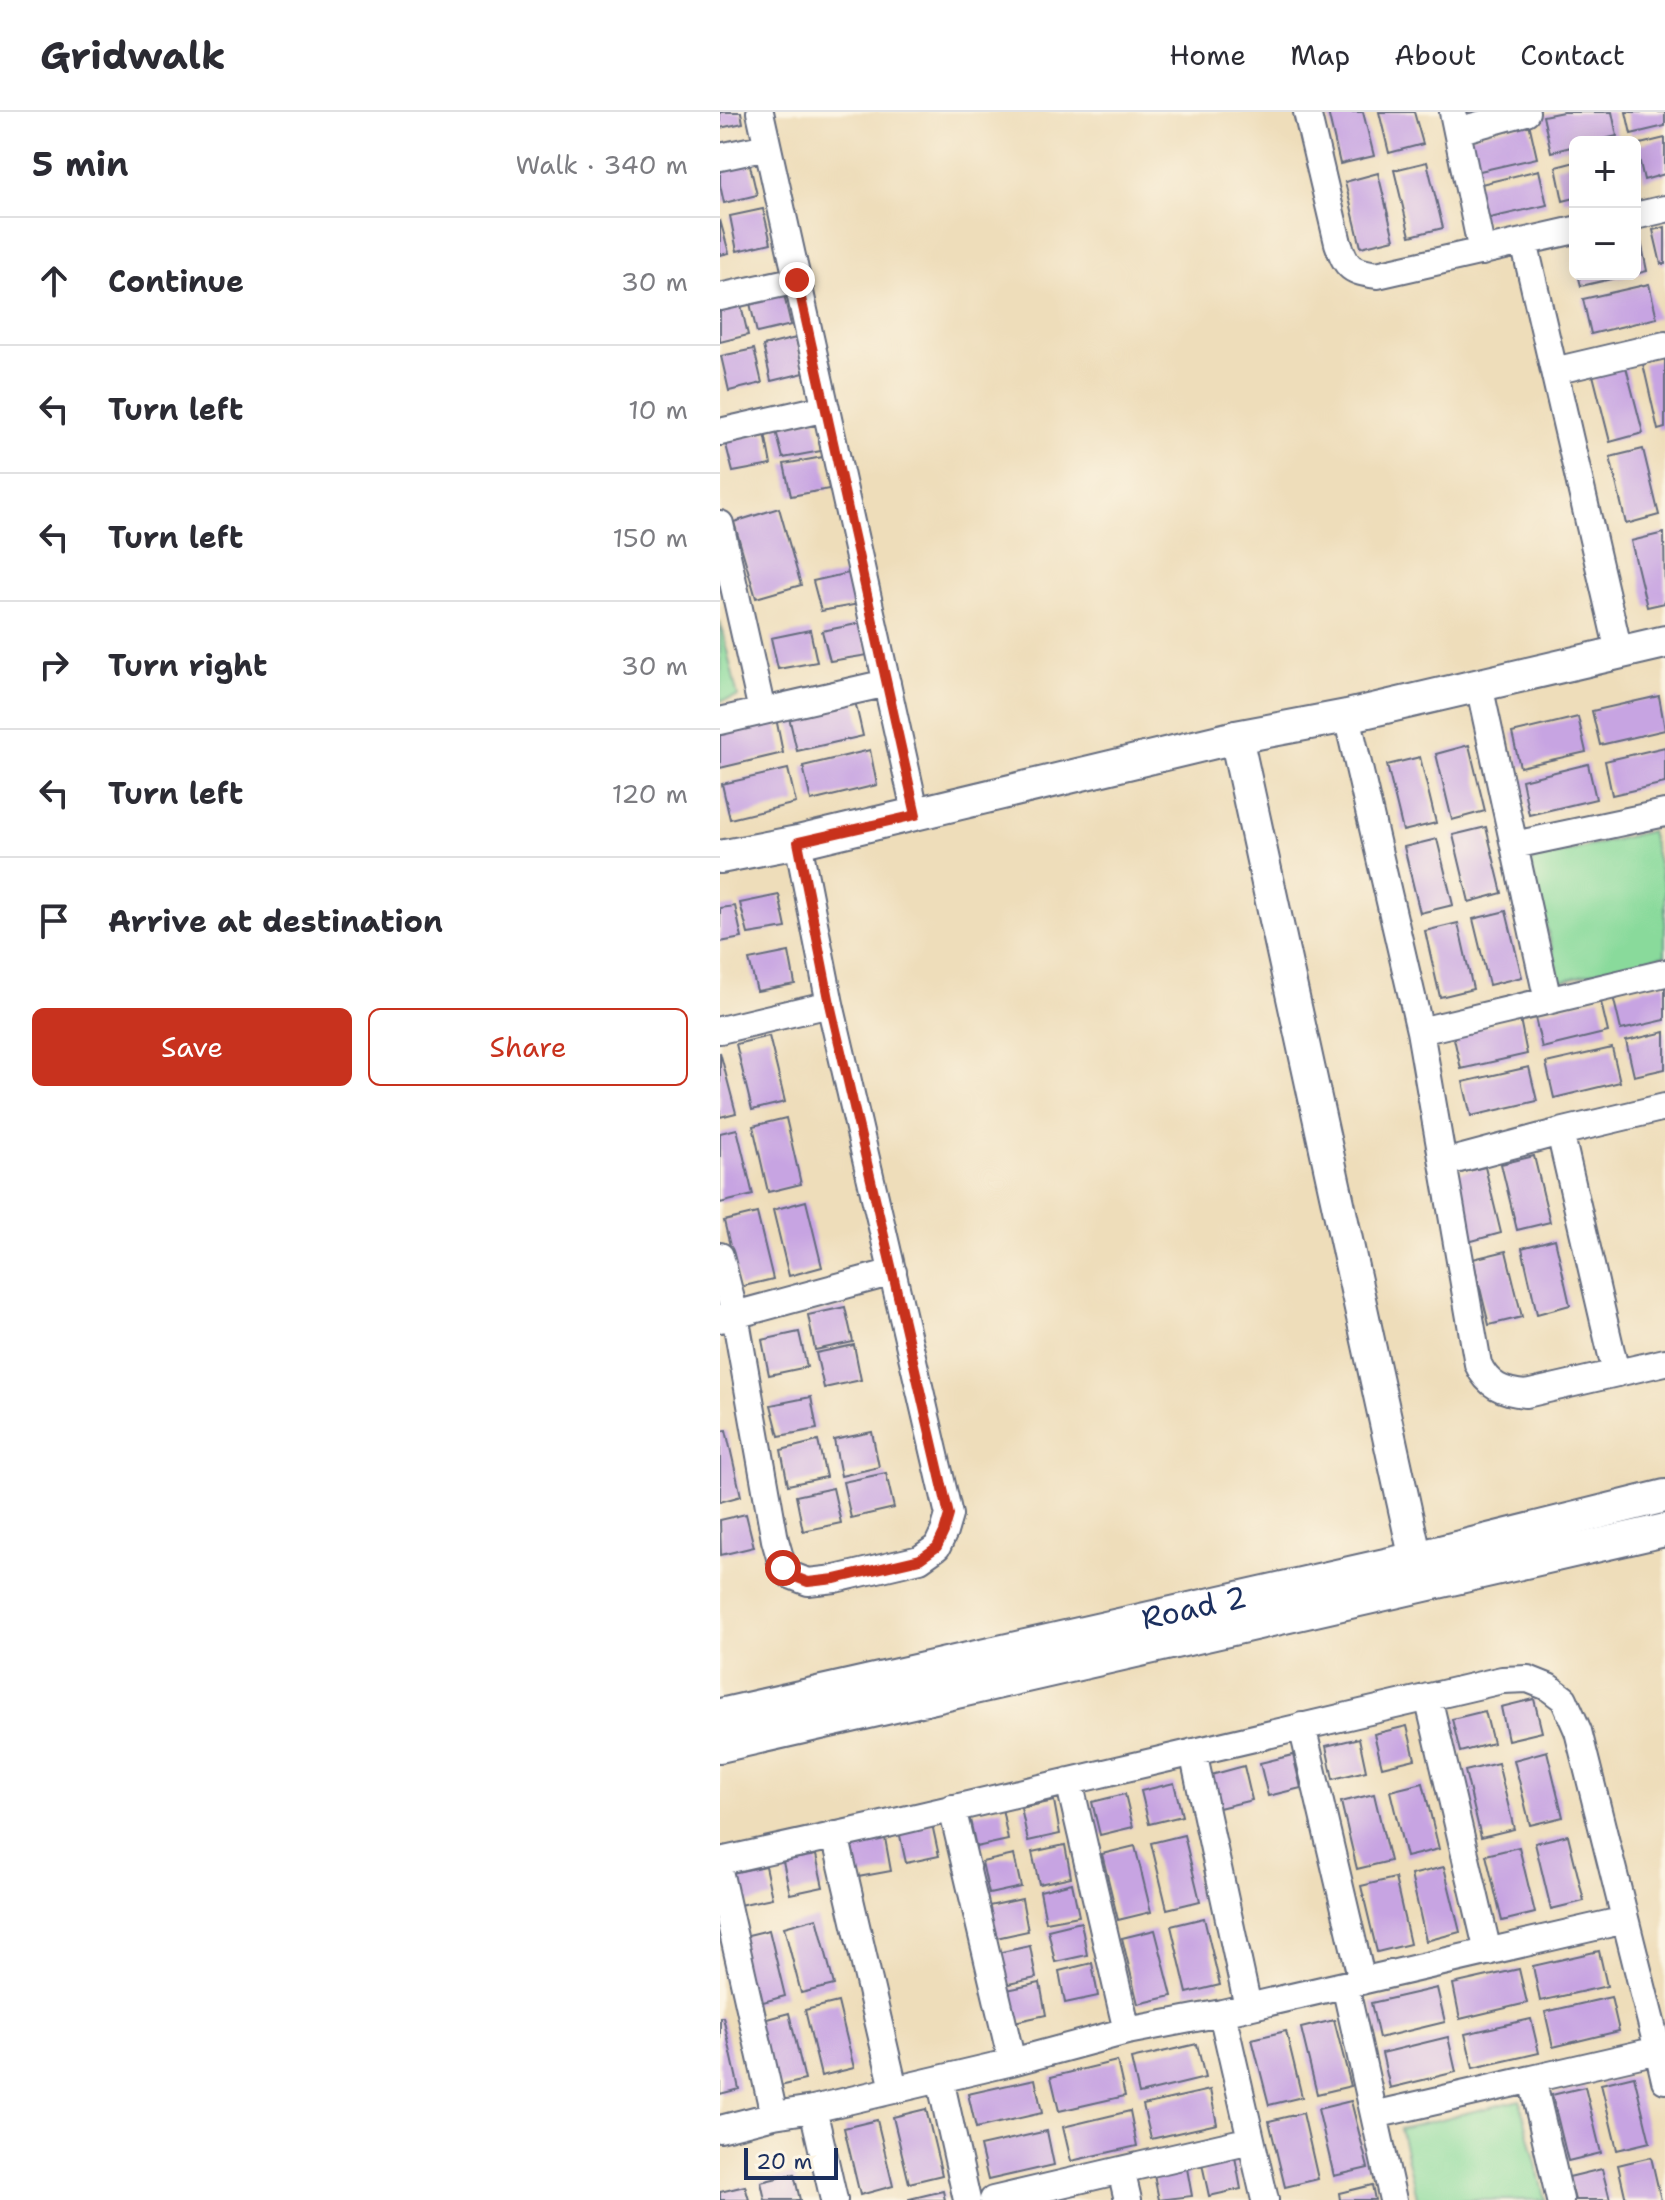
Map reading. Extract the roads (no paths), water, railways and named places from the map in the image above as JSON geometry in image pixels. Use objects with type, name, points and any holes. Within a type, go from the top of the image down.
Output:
[{"type":"street","points":[[760,112],[916,815]]},
{"type":"street","points":[[1307,112],[1338,243],[1343,258],[1357,272],[1377,275],[1569,231]]},
{"type":"street","points":[[1482,252],[1455,121],[1526,112]]},
{"type":"street","points":[[720,157],[767,147]]},
{"type":"street","points":[[1641,215],[1665,209]]},
{"type":"street","points":[[1524,242],[1619,652]]},
{"type":"street","points":[[720,297],[797,280]]},
{"type":"street","points":[[1554,371],[1665,345]]},
{"type":"street","points":[[720,432],[826,408]]},
{"type":"street","points":[[720,524],[724,560],[762,711]]},
{"type":"street","points":[[720,857],[798,842],[1236,737],[1347,716],[1665,642]]},
{"type":"street","points":[[720,721],[887,683]]},
{"type":"street","points":[[1479,685],[1548,1001]]},
{"type":"street","points":[[1347,716],[1420,1031],[1478,1364],[1495,1387],[1526,1394],[1665,1362]]},
{"type":"street","points":[[1236,737],[1419,1572]]},
{"type":"street","points":[[1514,845],[1665,813]]},
{"type":"street","points":[[720,1256],[728,1317],[783,1568],[790,1575],[808,1582],[835,1579],[920,1559],[937,1547],[949,1515],[830,1004],[798,842]]},
{"type":"street","points":[[1420,1031],[1665,973]]},
{"type":"street","points":[[720,1030],[830,1004]]},
{"type":"street","points":[[1444,1163],[1665,1107]]},
{"type":"street","points":[[1560,1132],[1618,1373]]},
{"type":"street","points":[[728,1317],[893,1272]]},
{"type":"street","name":"Road 2","points":[[720,1746],[1419,1572],[1665,1496]]},
{"type":"street","name":"Road 2","points":[[720,1715],[1419,1572],[1665,1530]]},
{"type":"street","points":[[720,1861],[1502,1680],[1528,1679],[1548,1687],[1564,1699],[1578,1731],[1665,2080]]},
{"type":"street","points":[[1428,1697],[1488,1952]]},
{"type":"street","points":[[1302,1726],[1353,1983],[1374,2115],[1393,2200]]},
{"type":"street","points":[[1193,1752],[1248,2007]]},
{"type":"street","points":[[1069,1781],[1127,2031]]},
{"type":"street","points":[[952,1808],[1012,2062]]},
{"type":"street","points":[[835,1835],[894,2089]]},
{"type":"street","points":[[720,1875],[774,2115]]},
{"type":"street","points":[[720,2129],[1012,2062],[1127,2031],[1222,2013],[1625,1920]]},
{"type":"street","points":[[1222,2013],[1265,2200]]},
{"type":"street","points":[[1374,2115],[1658,2050]]},
{"type":"street","points":[[940,2079],[967,2200]]},
{"type":"street","points":[[1532,2079],[1560,2200]]},
{"type":"street","points":[[813,2109],[834,2200]]},
{"type":"street","points":[[993,2200],[1251,2140]]},
{"type":"street","points":[[1121,2170],[1128,2200]]}]
